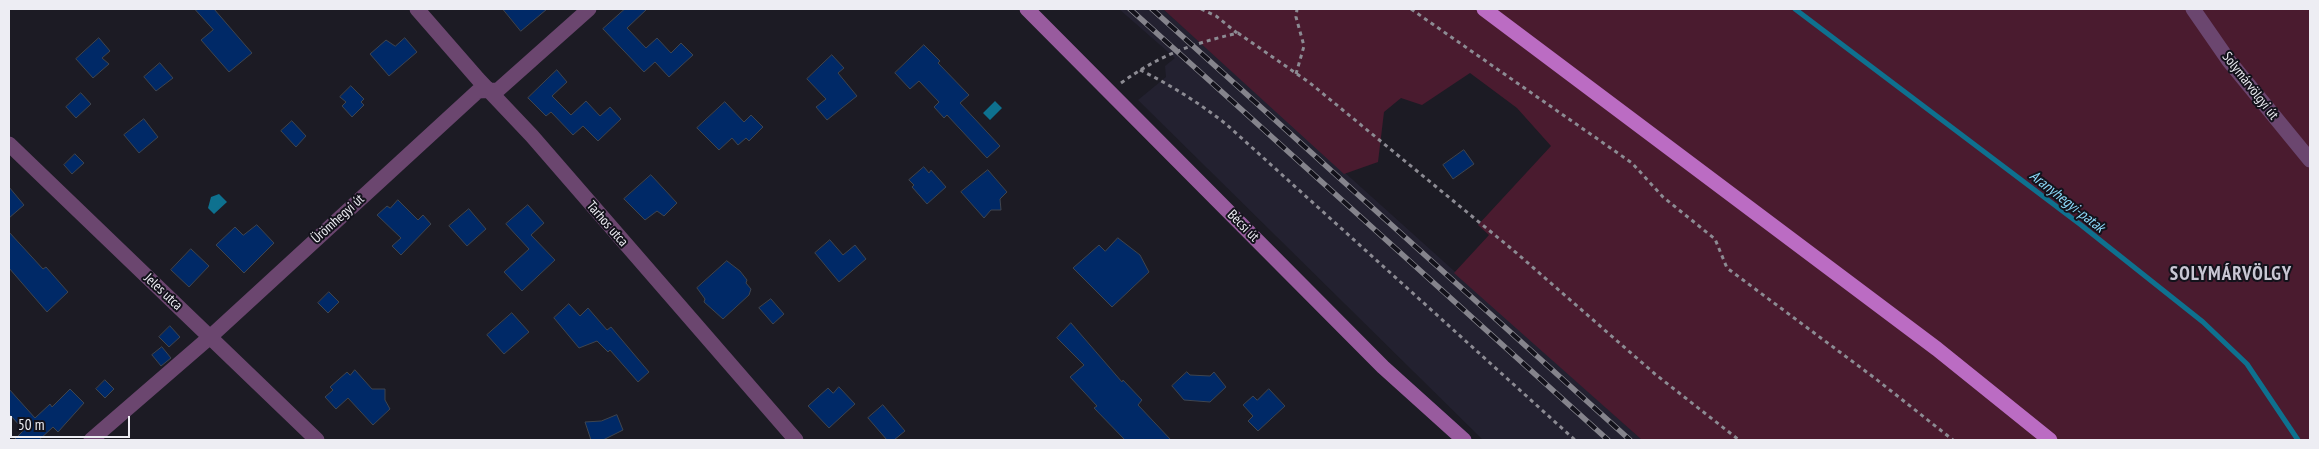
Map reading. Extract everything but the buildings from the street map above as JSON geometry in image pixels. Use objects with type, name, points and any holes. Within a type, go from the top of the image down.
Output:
[{"type":"main road","points":[[1484,9],[1937,349],[2050,440]]},
{"type":"street","name":"Tarhos utca","points":[[417,9],[488,90],[532,136],[796,440]]},
{"type":"street","name":"Ürömhegyi út","points":[[91,440],[210,337],[478,91],[498,90],[589,9]]},
{"type":"street","name":"Bécsi út","points":[[1026,9],[1383,367],[1464,440]]},
{"type":"street","name":"Solymárvölgyi út","points":[[2193,9],[2229,61],[2310,160]]},
{"type":"street","name":"Jeles utca","points":[[9,144],[317,440]]},
{"type":"path","points":[[1201,9],[1216,16],[1296,74],[1513,250],[1655,374],[1739,440]]},
{"type":"path","points":[[1296,74],[1304,46],[1296,18],[1297,9]]},
{"type":"path","points":[[1411,9],[1632,163],[1663,197],[1715,238],[1727,268],[1953,440]]},
{"type":"path","points":[[1109,92],[1140,70],[1176,50],[1238,33]]},
{"type":"path","points":[[1140,70],[1161,80],[1204,107],[1226,124],[1575,440]]},
{"type":"shaded area","points":[[1119,9],[1163,9],[1642,440],[1483,440],[1138,100],[1166,77],[1165,66],[1175,58]]},
{"type":"shaded area","points":[[1163,9],[2310,9],[2310,440],[1642,440],[1454,273],[1489,235],[1478,225],[1551,146],[1517,108],[1470,73],[1422,105],[1401,98],[1384,112],[1378,162],[1344,174]]},
{"type":"water","points":[[995,101],[1002,108],[990,120],[983,113]]},
{"type":"water","points":[[219,194],[227,202],[214,214],[208,208],[211,197]]},
{"type":"waterway","name":"Aranyhegyi-patak","points":[[1795,9],[2081,225],[2203,322],[2247,364],[2298,440]]},
{"type":"railway","points":[[1130,9],[1608,440]]},
{"type":"railway","points":[[1152,9],[1630,440]]},
{"type":"district","name":"SOLYMÁRVÖLGY","points":[[2231,275]]}]
